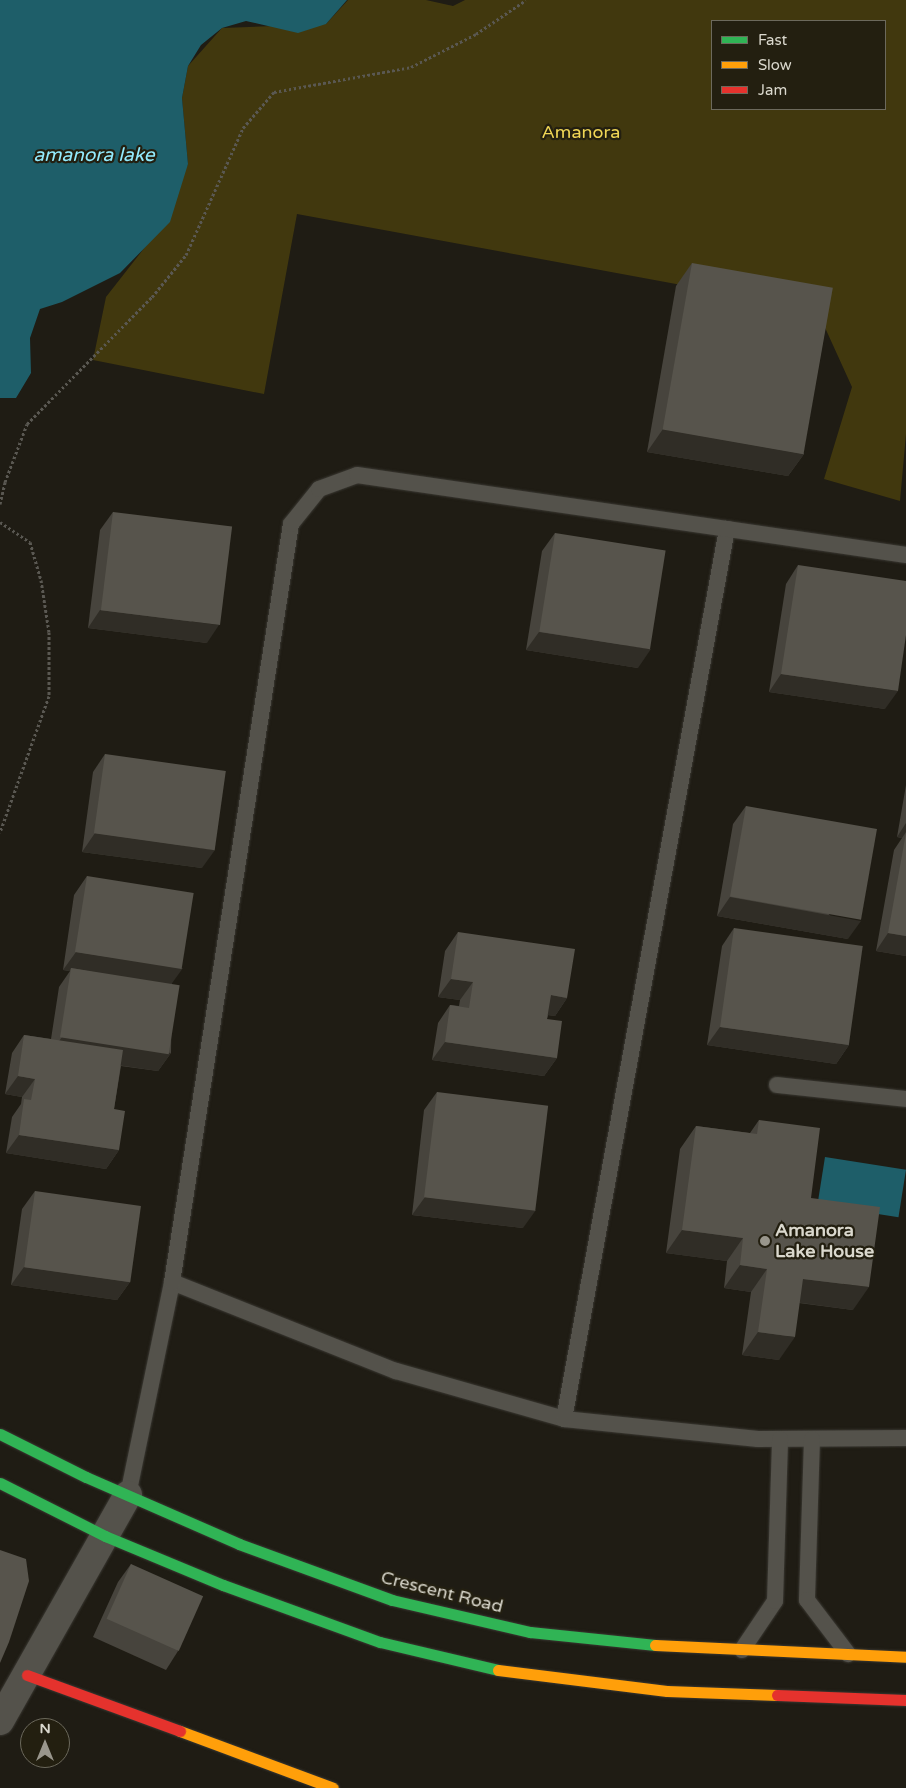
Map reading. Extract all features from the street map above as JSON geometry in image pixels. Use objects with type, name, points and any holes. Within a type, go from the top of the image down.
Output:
[{"type":"main road","name":"Crescent Road","points":[[0,1434],[128,1495],[239,1544],[392,1600],[530,1632],[671,1648],[906,1657]]},
{"type":"main road","points":[[0,1483],[105,1536],[222,1584],[380,1642],[522,1675],[667,1691],[906,1700]]},
{"type":"main road","points":[[28,1676],[333,1788]]},
{"type":"street","points":[[0,1721],[28,1676],[59,1612],[128,1495]]},
{"type":"lane","points":[[128,1495],[172,1282],[291,524],[318,489],[356,475],[906,555]]},
{"type":"lane","points":[[564,1419],[727,529]]},
{"type":"lane","points":[[777,1085],[906,1099]]},
{"type":"lane","points":[[172,1282],[396,1371],[564,1419],[780,1439],[906,1438]]},
{"type":"lane","points":[[742,1650],[775,1601],[780,1439]]},
{"type":"lane","points":[[812,1439],[807,1600],[848,1654]]},
{"type":"path","points":[[0,504],[5,482],[27,424],[108,338],[152,297],[186,255],[243,128],[274,92],[412,67],[476,34],[526,0]]},
{"type":"path","points":[[0,522],[30,542],[41,580],[49,632],[49,696],[0,832]]},
{"type":"green space","name":"Amanora","points":[[348,0],[426,0],[453,6],[465,0],[906,0],[906,434],[900,501],[824,479],[852,387],[817,310],[297,214],[264,394],[93,360],[106,297],[149,242],[188,164],[182,98],[188,66],[222,28],[326,24]]},
{"type":"water","name":"amanora lake","points":[[0,0],[347,0],[326,24],[298,33],[246,21],[222,28],[201,45],[188,66],[182,98],[188,164],[170,222],[120,273],[62,302],[40,309],[30,338],[31,373],[16,398],[0,398]]},
{"type":"water","points":[[825,1157],[906,1170],[898,1217],[817,1204]]},
{"type":"building","points":[[692,263],[833,288],[803,454],[663,429]]},
{"type":"building","points":[[113,512],[232,527],[220,625],[101,610]]},
{"type":"building","points":[[555,533],[666,551],[650,649],[539,632]]},
{"type":"building","points":[[798,565],[906,581],[906,635],[898,691],[781,674]]},
{"type":"building","points":[[105,754],[226,771],[215,850],[94,833]]},
{"type":"building","points":[[746,806],[877,829],[861,920],[730,897]]},
{"type":"building","points":[[906,833],[906,936],[888,933]]},
{"type":"building","points":[[87,876],[194,893],[182,969],[75,952]]},
{"type":"building","points":[[734,928],[863,946],[849,1045],[720,1027]]},
{"type":"building","points":[[458,932],[575,949],[567,998],[551,995],[547,1019],[562,1021],[557,1058],[445,1042],[450,1005],[469,1008],[473,982],[451,979]]},
{"type":"building","points":[[71,968],[180,985],[169,1054],[60,1037]]},
{"type":"building","points":[[24,1035],[123,1050],[114,1109],[125,1111],[119,1150],[19,1135],[24,1099],[31,1100],[35,1079],[18,1076]]},
{"type":"building","points":[[437,1092],[548,1106],[535,1211],[424,1197]]},
{"type":"building","name":"Amanora Lake House","points":[[759,1120],[820,1128],[811,1198],[880,1207],[869,1287],[803,1279],[795,1337],[758,1332],[767,1269],[740,1265],[743,1238],[682,1230],[696,1126],[757,1134]]},
{"type":"building","points":[[35,1191],[141,1206],[130,1282],[24,1267]]},
{"type":"building","points":[[0,1550],[26,1559],[29,1581],[0,1663]]},
{"type":"building","points":[[131,1564],[203,1596],[179,1651],[107,1619]]},
{"type":"traffic: fast","points":[[0,1434],[86,1477],[239,1544],[392,1600],[530,1632],[655,1645]]},
{"type":"traffic: fast","points":[[0,1483],[105,1536],[223,1585],[380,1642],[498,1670]]},
{"type":"traffic: slow","points":[[655,1645],[906,1657]]},
{"type":"traffic: slow","points":[[498,1670],[667,1691],[777,1695]]},
{"type":"traffic: slow","points":[[180,1731],[333,1788]]},
{"type":"traffic: jam","points":[[27,1675],[180,1731]]},
{"type":"traffic: jam","points":[[777,1695],[906,1700]]},
{"type":"place","name":"Amanora Lake House","points":[[765,1241]]}]
